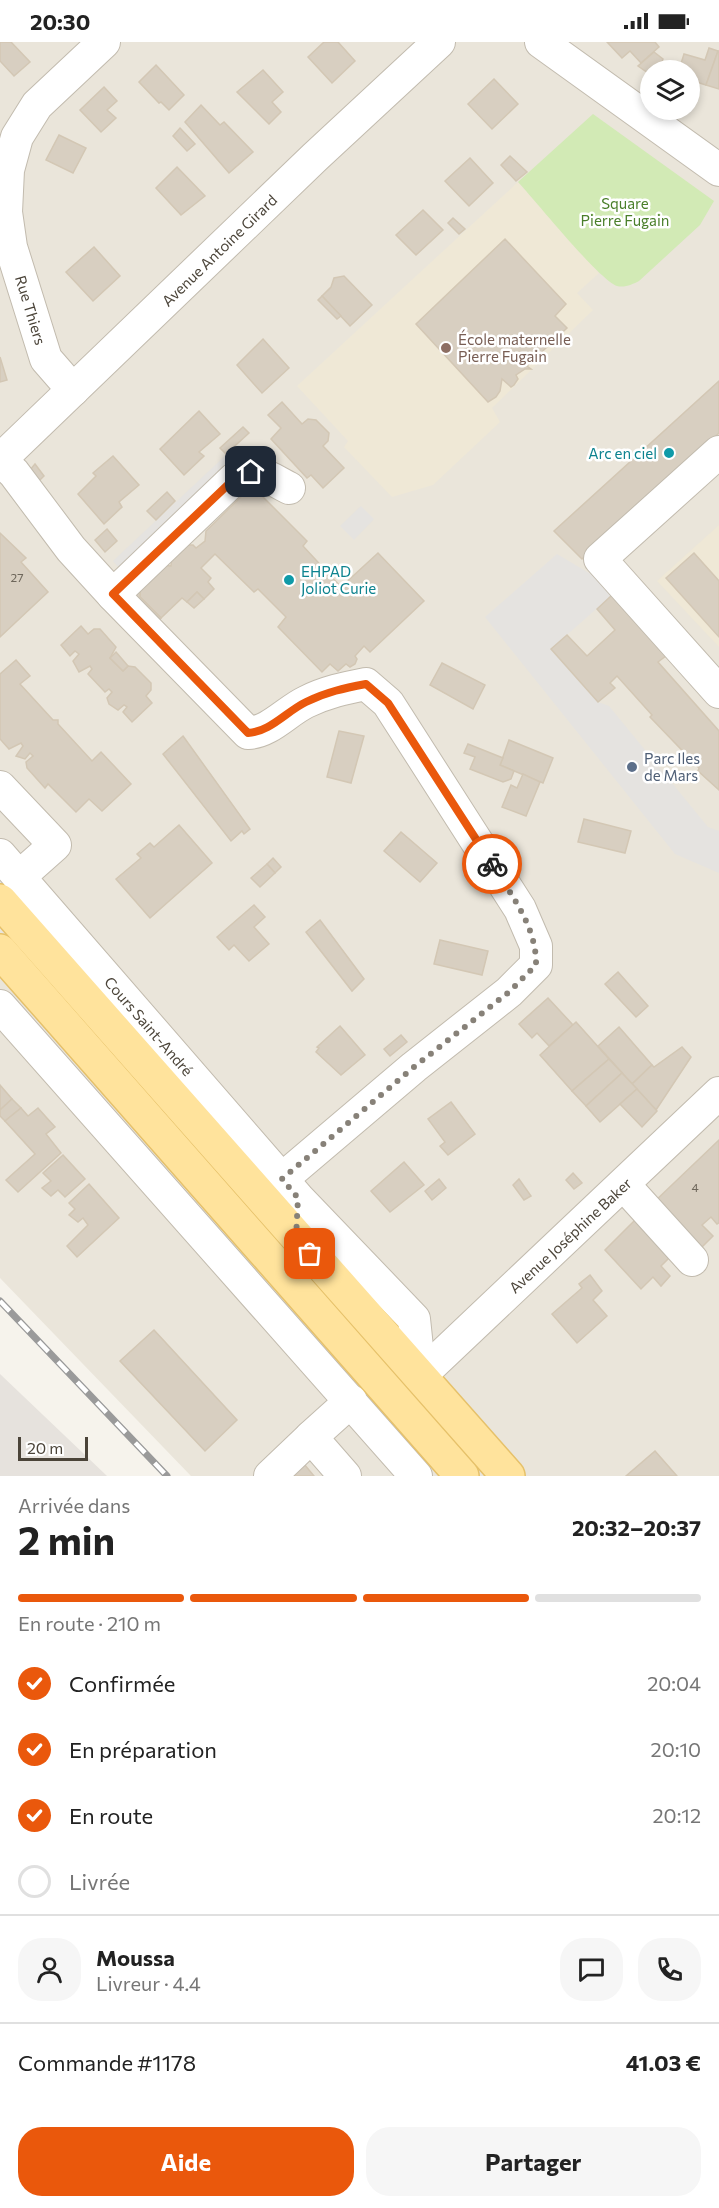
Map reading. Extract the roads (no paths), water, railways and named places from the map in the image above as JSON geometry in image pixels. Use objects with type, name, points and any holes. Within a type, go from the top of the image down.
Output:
[{"type":"main road","name":"Cours Saint-André","points":[[6,878],[296,1238],[508,1476]]},
{"type":"main road","points":[[0,951],[462,1476]]},
{"type":"main road","points":[[381,1385],[419,1375]]},
{"type":"main road","points":[[404,1412],[419,1375]]},
{"type":"street","name":"Rue Thiers","points":[[72,390],[46,359],[11,248],[6,212],[8,170],[17,137],[37,105],[104,42]]},
{"type":"street","name":"Avenue Antoine Girard","points":[[0,460],[439,42]]},
{"type":"street","points":[[541,42],[718,168]]},
{"type":"street","points":[[719,452],[600,559],[719,692]]},
{"type":"street","points":[[0,460],[14,473],[71,549],[248,733],[259,733],[305,702],[329,691],[366,684],[388,703],[520,909],[536,946],[536,965],[509,992],[414,1067],[290,1188],[296,1238]]},
{"type":"street","points":[[113,594],[234,479],[251,472],[266,475],[289,488]]},
{"type":"street","points":[[0,787],[55,845],[6,878]]},
{"type":"street","name":"Cours Saint-André","points":[[6,878],[290,1188],[414,1319],[419,1375]]},
{"type":"street","points":[[0,1006],[416,1476]]},
{"type":"street","points":[[35,1045],[86,1049]]},
{"type":"street","name":"Avenue Joséphine Baker","points":[[419,1375],[719,1094]]},
{"type":"street","points":[[624,1185],[692,1260]]},
{"type":"street","points":[[230,1212],[231,1244],[259,1278],[264,1302]]},
{"type":"street","points":[[270,1476],[311,1437],[354,1388],[388,1418],[404,1412]]},
{"type":"street","points":[[311,1437],[345,1476]]},
{"type":"railway","points":[[0,1301],[167,1476]]},
{"type":"place","name":"École maternelle Pierre Fugain","points":[[446,348]]},
{"type":"place","name":"Arc en ciel","points":[[669,453]]},
{"type":"place","name":"EHPAD Joliot Curie","points":[[289,580]]},
{"type":"place","name":"Parc Iles de Mars","points":[[632,767]]},
{"type":"park label","name":"Square Pierre Fugain","points":[[625,212]]}]
